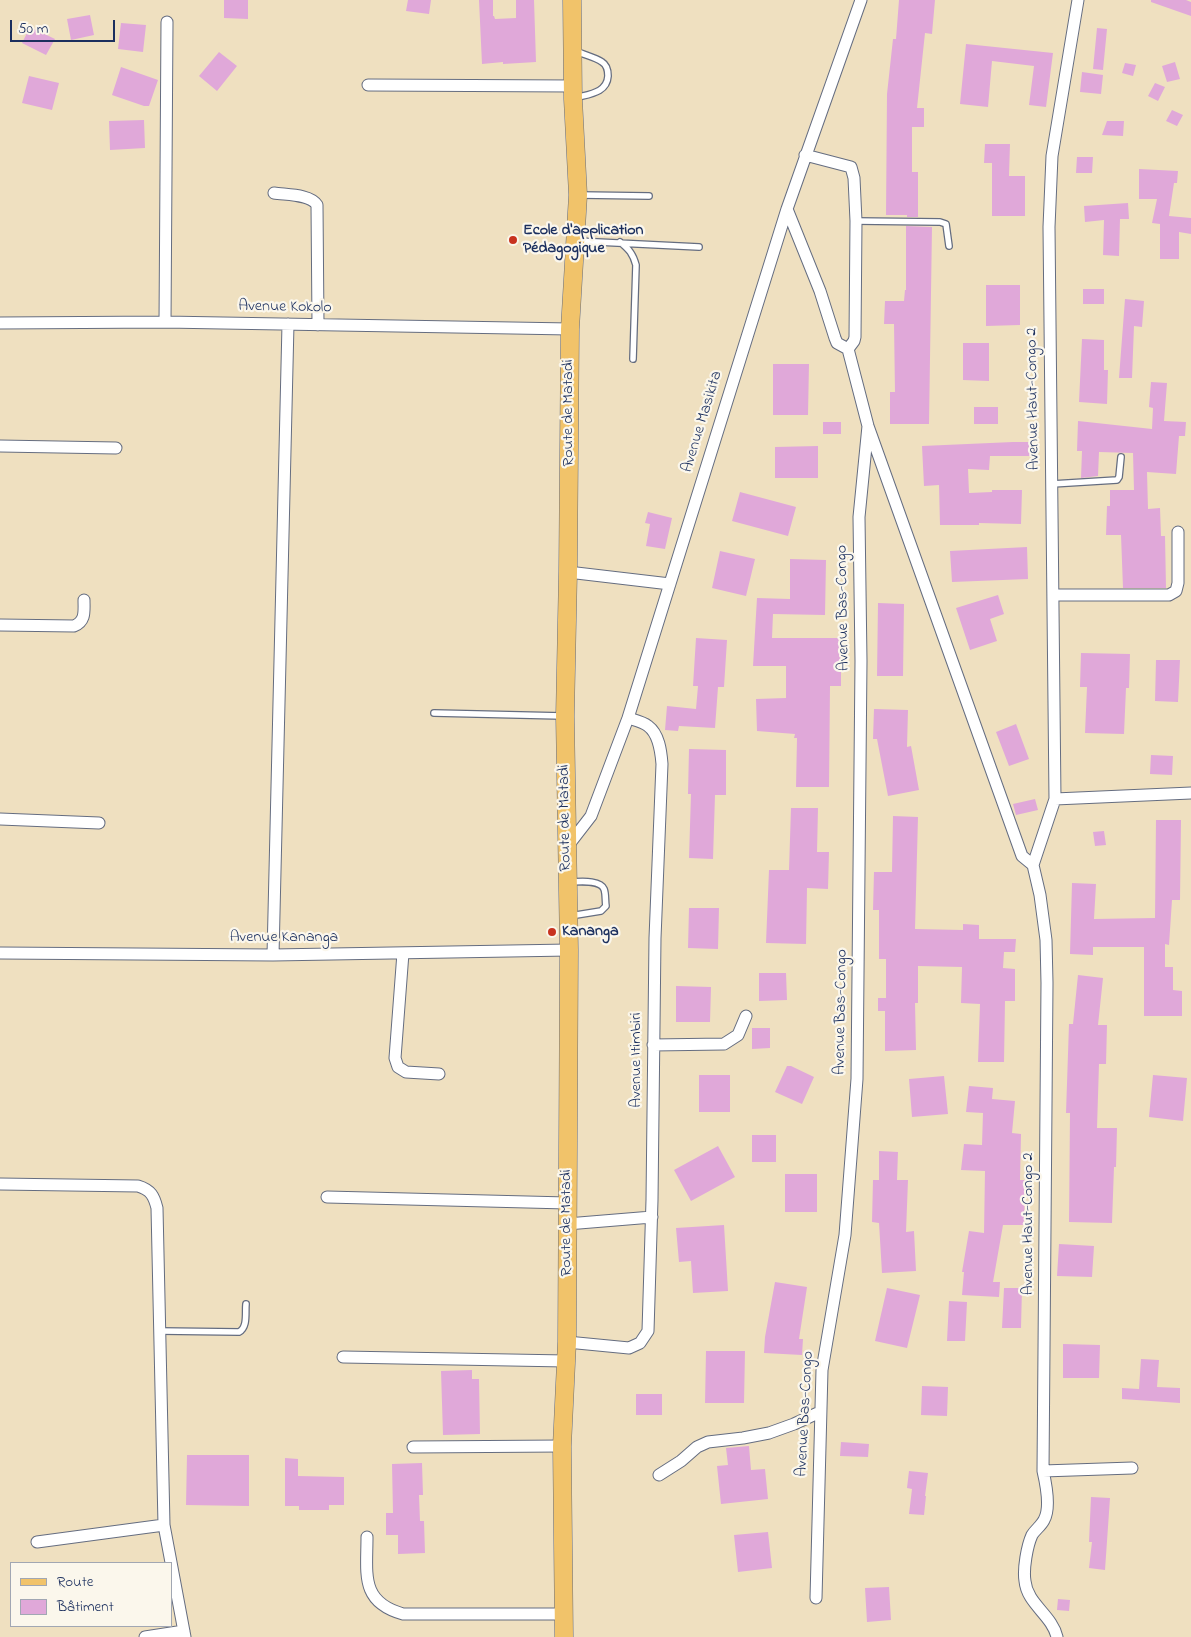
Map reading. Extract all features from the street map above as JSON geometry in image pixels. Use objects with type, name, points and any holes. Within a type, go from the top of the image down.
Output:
[{"type":"main road","name":"Route de Matadi","points":[[564,1637],[562,1446],[567,1342],[569,950],[565,716],[570,329],[578,195],[573,92],[572,0]]},
{"type":"street","name":"Avenue Masikita","points":[[566,848],[591,816],[628,718],[787,209],[861,0]]},
{"type":"street","name":"Avenue Haut-Congo 2","points":[[1057,1637],[1056,1631],[1047,1618],[1030,1599],[1024,1581],[1027,1554],[1032,1535],[1045,1520],[1048,1502],[1043,1471],[1047,974],[1046,940],[1034,865],[1055,799],[1049,226],[1052,156],[1078,0]]},
{"type":"street","points":[[165,322],[167,22]]},
{"type":"street","points":[[368,85],[573,92]]},
{"type":"street","points":[[806,155],[852,167],[856,221],[855,337],[848,349]]},
{"type":"street","points":[[274,193],[306,198],[315,201],[317,205],[318,325]]},
{"type":"street","points":[[787,209],[820,291],[835,338],[838,343],[848,349],[868,426],[1022,856],[1034,865]]},
{"type":"street","name":"Avenue Kokolo","points":[[0,323],[165,322],[570,329]]},
{"type":"street","points":[[273,955],[288,324]]},
{"type":"street","name":"Avenue Bas-Congo","points":[[816,1598],[822,1370],[845,1236],[858,1079],[861,680],[859,517],[868,426]]},
{"type":"street","points":[[0,446],[116,448]]},
{"type":"street","points":[[1053,595],[1169,595],[1176,591],[1178,583],[1178,532]]},
{"type":"street","points":[[568,572],[670,584]]},
{"type":"street","points":[[0,625],[74,626],[80,623],[84,617],[84,600]]},
{"type":"street","name":"Avenue Itimbiri","points":[[567,1342],[629,1348],[640,1343],[648,1332],[652,1217],[654,938],[662,764],[661,749],[655,735],[648,726],[628,718]]},
{"type":"street","points":[[1055,799],[1191,793]]},
{"type":"street","points":[[0,819],[98,823]]},
{"type":"street","name":"Avenue Kananga","points":[[0,954],[273,955],[569,950]]},
{"type":"street","points":[[403,953],[395,1058],[398,1067],[406,1072],[439,1074]]},
{"type":"street","points":[[652,1045],[724,1044],[738,1035],[746,1016]]},
{"type":"street","points":[[0,1184],[138,1186],[148,1189],[155,1198],[157,1208],[164,1525],[171,1562]]},
{"type":"street","points":[[327,1197],[567,1202]]},
{"type":"street","points":[[567,1224],[652,1217]]},
{"type":"street","points":[[343,1357],[566,1361]]},
{"type":"street","points":[[659,1475],[681,1461],[697,1447],[708,1442],[769,1433],[820,1412]]},
{"type":"street","points":[[413,1447],[562,1446]]},
{"type":"street","points":[[1043,1471],[1132,1468]]},
{"type":"street","points":[[37,1542],[164,1525]]},
{"type":"street","points":[[367,1537],[368,1585],[371,1593],[389,1610],[403,1614],[564,1614]]},
{"type":"street","points":[[146,1637],[185,1634],[172,1567]]},
{"type":"lane","points":[[572,50],[602,62],[608,69],[608,82],[605,87],[600,90],[573,92]]},
{"type":"lane","points":[[578,195],[649,196]]},
{"type":"lane","points":[[856,221],[940,222],[946,224],[949,246]]},
{"type":"lane","points":[[575,241],[699,247]]},
{"type":"lane","points":[[620,242],[633,255],[636,265],[633,359]]},
{"type":"lane","points":[[1052,484],[1117,480],[1121,457]]},
{"type":"lane","points":[[434,713],[565,716]]},
{"type":"lane","points":[[567,882],[596,883],[602,886],[606,906],[601,911],[568,917]]},
{"type":"lane","points":[[160,1331],[239,1332],[245,1326],[246,1304]]},
{"type":"building","points":[[224,0],[248,0],[248,19],[224,18]]},
{"type":"building","points":[[408,0],[431,0],[429,14],[406,11]]},
{"type":"building","points":[[479,0],[493,0],[493,16],[495,19],[516,18],[516,0],[534,0],[536,62],[482,64]]},
{"type":"building","points":[[899,0],[935,0],[932,34],[925,33],[917,108],[924,108],[924,127],[912,127],[912,172],[918,172],[918,217],[886,215],[887,94],[893,39],[896,39]]},
{"type":"building","points":[[1151,0],[1186,0],[1191,2],[1191,16],[1151,2]]},
{"type":"building","points":[[90,15],[94,35],[71,40],[67,19]]},
{"type":"building","points":[[121,23],[146,25],[143,52],[118,49]]},
{"type":"building","points":[[30,27],[55,39],[46,55],[22,43]]},
{"type":"building","points":[[1097,28],[1107,29],[1103,70],[1093,69]]},
{"type":"building","points":[[966,44],[1053,53],[1046,107],[1029,105],[1034,66],[992,61],[988,107],[960,104]]},
{"type":"building","points":[[219,52],[237,66],[217,91],[199,76]]},
{"type":"building","points":[[1175,62],[1180,79],[1167,82],[1162,66]]},
{"type":"building","points":[[1125,63],[1136,65],[1133,76],[1122,73]]},
{"type":"building","points":[[121,67],[158,80],[149,106],[112,95]]},
{"type":"building","points":[[1082,72],[1103,75],[1101,94],[1080,92]]},
{"type":"building","points":[[29,76],[59,83],[52,110],[22,103]]},
{"type":"building","points":[[1155,83],[1165,87],[1158,101],[1148,96]]},
{"type":"building","points":[[1172,110],[1183,115],[1177,126],[1166,121]]},
{"type":"building","points":[[144,120],[145,148],[110,150],[109,121]]},
{"type":"building","points":[[1107,121],[1124,121],[1123,136],[1102,135]]},
{"type":"building","points":[[985,144],[1010,144],[1009,176],[1025,176],[1025,216],[992,216],[992,163],[984,163]]},
{"type":"building","points":[[1077,157],[1093,157],[1092,173],[1076,173]]},
{"type":"building","points":[[1139,169],[1178,171],[1177,183],[1174,183],[1169,216],[1191,218],[1191,234],[1179,232],[1179,259],[1160,259],[1160,224],[1152,223],[1157,199],[1139,199]]},
{"type":"building","points":[[1128,203],[1129,219],[1120,219],[1119,256],[1103,255],[1104,220],[1085,222],[1084,206]]},
{"type":"building","points":[[906,226],[932,227],[929,424],[890,424],[890,392],[895,392],[894,324],[884,324],[885,301],[904,301],[906,290]]},
{"type":"building","points":[[986,285],[1020,285],[1020,325],[986,326]]},
{"type":"building","points":[[1083,289],[1104,289],[1104,304],[1083,304]]},
{"type":"building","points":[[1125,299],[1144,301],[1142,327],[1134,326],[1132,378],[1119,378]]},
{"type":"building","points":[[1082,339],[1104,340],[1104,370],[1108,370],[1107,404],[1079,402]]},
{"type":"building","points":[[963,343],[989,343],[989,381],[963,380]]},
{"type":"building","points":[[773,364],[809,364],[808,415],[773,415]]},
{"type":"building","points":[[1151,382],[1167,383],[1164,421],[1186,422],[1185,436],[1179,436],[1176,474],[1147,472],[1148,509],[1160,508],[1161,536],[1165,536],[1166,588],[1123,588],[1121,535],[1106,535],[1107,506],[1110,506],[1110,490],[1134,490],[1133,453],[1099,452],[1098,476],[1081,478],[1082,451],[1077,451],[1078,421],[1152,429],[1153,408],[1149,407]]},
{"type":"building","points":[[974,407],[998,407],[998,424],[974,424]]},
{"type":"building","points":[[823,422],[841,422],[841,434],[823,434]]},
{"type":"building","points":[[1033,442],[1033,456],[990,456],[989,470],[968,469],[969,493],[992,492],[992,490],[1022,490],[1021,524],[979,523],[979,525],[940,525],[939,485],[924,486],[922,446]]},
{"type":"building","points":[[818,446],[818,478],[775,478],[775,447]]},
{"type":"building","points":[[740,492],[796,507],[788,536],[732,521]]},
{"type":"building","points":[[648,512],[672,518],[665,549],[646,546],[650,524],[645,523]]},
{"type":"building","points":[[1027,547],[1028,579],[952,582],[950,551]]},
{"type":"building","points":[[720,551],[755,559],[746,596],[712,588]]},
{"type":"building","points":[[790,559],[826,560],[825,615],[773,614],[772,638],[841,638],[841,686],[830,686],[829,787],[796,787],[797,738],[794,738],[795,734],[757,731],[756,699],[786,698],[786,666],[753,666],[757,598],[790,599]]},
{"type":"building","points":[[998,595],[1004,614],[990,619],[997,641],[970,650],[956,608]]},
{"type":"building","points":[[878,603],[904,604],[903,676],[877,676]]},
{"type":"building","points":[[696,638],[727,640],[724,687],[718,687],[715,728],[679,726],[678,731],[665,730],[667,706],[696,709],[698,686],[693,686]]},
{"type":"building","points":[[1081,653],[1130,654],[1129,688],[1126,688],[1124,734],[1085,733],[1087,687],[1080,687]]},
{"type":"building","points":[[1156,660],[1180,660],[1178,702],[1155,701]]},
{"type":"building","points":[[874,709],[908,710],[907,747],[911,746],[919,790],[888,796],[877,739],[873,739]]},
{"type":"building","points":[[1016,724],[1029,759],[1009,766],[996,732]]},
{"type":"building","points":[[689,749],[726,750],[726,795],[715,795],[713,859],[689,858],[691,794],[688,794]]},
{"type":"building","points":[[1151,755],[1173,756],[1172,775],[1150,774]]},
{"type":"building","points":[[1035,799],[1038,810],[1016,815],[1013,804]]},
{"type":"building","points":[[791,808],[818,808],[817,852],[829,852],[828,889],[807,888],[806,944],[766,943],[769,870],[789,870]]},
{"type":"building","points":[[893,816],[918,817],[915,929],[963,930],[963,924],[979,925],[979,939],[1016,939],[1015,952],[1004,952],[1003,968],[1015,969],[1015,1001],[1005,1001],[1004,1062],[978,1062],[980,1004],[961,1003],[962,967],[918,966],[918,1003],[915,1003],[916,1050],[885,1051],[885,1011],[878,1011],[878,998],[886,998],[886,959],[879,959],[879,910],[873,910],[874,872],[892,872]]},
{"type":"building","points":[[1156,820],[1181,820],[1180,900],[1172,900],[1169,945],[1165,944],[1165,967],[1173,967],[1173,990],[1182,991],[1182,1016],[1144,1016],[1144,947],[1093,947],[1093,955],[1070,954],[1072,883],[1096,884],[1094,919],[1155,918]]},
{"type":"building","points":[[1104,831],[1106,845],[1095,846],[1093,832]]},
{"type":"building","points":[[689,908],[719,908],[718,949],[688,948]]},
{"type":"building","points":[[759,973],[786,973],[787,1000],[759,1001]]},
{"type":"building","points":[[1078,975],[1103,978],[1098,1025],[1107,1025],[1106,1064],[1099,1064],[1097,1128],[1117,1128],[1112,1223],[1069,1222],[1070,1113],[1066,1113],[1069,1024],[1073,1024]]},
{"type":"building","points":[[676,986],[711,987],[710,1022],[676,1022]]},
{"type":"building","points":[[752,1028],[770,1028],[770,1048],[752,1049]]},
{"type":"building","points":[[787,1066],[791,1066],[814,1077],[802,1104],[775,1092]]},
{"type":"building","points":[[699,1075],[730,1075],[730,1112],[699,1112]]},
{"type":"building","points":[[1153,1075],[1187,1078],[1183,1121],[1149,1117]]},
{"type":"building","points":[[944,1076],[948,1114],[912,1117],[909,1079]]},
{"type":"building","points":[[969,1086],[993,1088],[992,1099],[1015,1101],[1012,1133],[1021,1134],[1020,1180],[1025,1180],[1024,1225],[1003,1225],[993,1282],[1000,1282],[999,1297],[962,1295],[964,1272],[962,1272],[969,1231],[984,1233],[985,1171],[961,1170],[964,1144],[982,1145],[983,1113],[966,1112]]},
{"type":"building","points":[[752,1135],[776,1135],[776,1162],[752,1162]]},
{"type":"building","points":[[718,1146],[735,1177],[691,1201],[674,1170]]},
{"type":"building","points":[[879,1151],[898,1152],[897,1180],[908,1180],[906,1232],[914,1231],[916,1271],[882,1273],[879,1223],[872,1222],[873,1180],[879,1180]]},
{"type":"building","points":[[785,1174],[817,1174],[817,1212],[785,1212]]},
{"type":"building","points":[[724,1225],[728,1291],[693,1293],[691,1261],[679,1262],[676,1228]]},
{"type":"building","points":[[1059,1244],[1094,1246],[1092,1277],[1057,1276]]},
{"type":"building","points":[[775,1282],[807,1287],[799,1339],[803,1339],[802,1355],[764,1353]]},
{"type":"building","points":[[887,1288],[920,1295],[907,1348],[875,1341]]},
{"type":"building","points":[[1004,1288],[1022,1288],[1021,1328],[1002,1328]]},
{"type":"building","points":[[949,1301],[967,1302],[965,1341],[947,1341]]},
{"type":"building","points":[[1063,1344],[1100,1345],[1099,1378],[1063,1378]]},
{"type":"building","points":[[706,1351],[745,1351],[744,1403],[705,1403]]},
{"type":"building","points":[[1141,1359],[1159,1360],[1157,1387],[1180,1388],[1180,1403],[1122,1399],[1122,1388],[1139,1389]]},
{"type":"building","points":[[472,1370],[472,1379],[479,1379],[480,1434],[443,1435],[441,1371]]},
{"type":"building","points":[[922,1386],[948,1387],[947,1416],[921,1415]]},
{"type":"building","points":[[636,1394],[662,1394],[662,1415],[636,1415]]},
{"type":"building","points":[[841,1442],[869,1444],[868,1457],[840,1456]]},
{"type":"building","points":[[749,1446],[751,1470],[765,1469],[768,1499],[721,1504],[717,1466],[728,1465],[726,1448]]},
{"type":"building","points":[[187,1455],[249,1455],[249,1506],[186,1505]]},
{"type":"building","points":[[285,1458],[298,1459],[298,1476],[344,1477],[344,1505],[329,1505],[329,1510],[299,1510],[299,1506],[285,1506]]},
{"type":"building","points":[[422,1463],[423,1495],[419,1495],[420,1521],[424,1521],[425,1553],[398,1554],[398,1535],[386,1535],[386,1513],[393,1513],[392,1464]]},
{"type":"building","points":[[909,1471],[928,1473],[924,1515],[909,1514],[912,1489],[907,1488]]},
{"type":"building","points":[[1091,1497],[1110,1498],[1105,1570],[1089,1568],[1092,1542],[1089,1542]]},
{"type":"building","points":[[768,1532],[772,1568],[738,1572],[734,1535]]},
{"type":"building","points":[[889,1587],[891,1620],[867,1622],[865,1588]]},
{"type":"building","points":[[1058,1599],[1070,1600],[1069,1611],[1057,1610]]},
{"type":"place","name":"Ecole d'application Pédagogique","points":[[513,240]]},
{"type":"place","name":"Kananga","points":[[552,932]]}]
